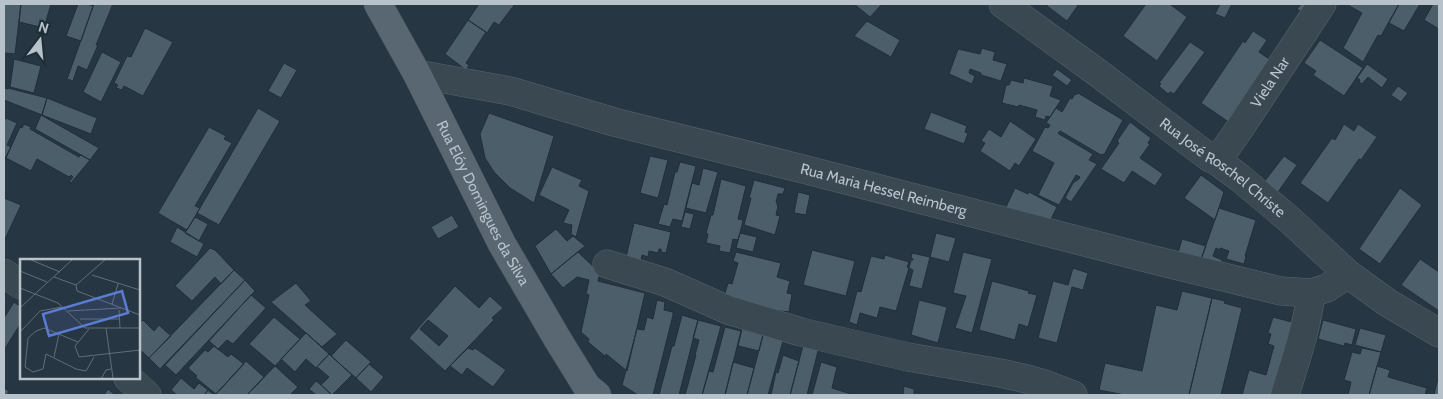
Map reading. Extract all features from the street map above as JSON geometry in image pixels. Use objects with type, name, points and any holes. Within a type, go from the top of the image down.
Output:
[{"type":"main road","name":"Rua Elóy Domingues da Silva","points":[[378,4],[417,74],[502,244],[558,340],[588,387],[597,395]]},
{"type":"street","name":"Rua José Roschel Christe","points":[[1003,4],[1210,158],[1240,178],[1290,220],[1348,274],[1388,303],[1439,334]]},
{"type":"street","name":"Viela Nar","points":[[1217,161],[1322,4]]},
{"type":"street","name":"Rua Maria Hessel Reimberg","points":[[417,74],[510,91],[614,122],[1281,291],[1311,293],[1327,288],[1348,274]]},
{"type":"street","points":[[607,264],[665,282],[728,310],[801,332],[908,357],[1009,375],[1047,385],[1073,395]]},
{"type":"street","points":[[4,273],[20,284]]},
{"type":"street","points":[[1285,395],[1296,362],[1311,293]]},
{"type":"street","points":[[129,379],[147,395]]},
{"type":"building","points":[[4,4],[21,4],[15,54],[4,53]]},
{"type":"building","points":[[21,4],[51,4],[44,28],[19,22]]},
{"type":"building","points":[[78,4],[93,6],[81,41],[66,36]]},
{"type":"building","points":[[94,4],[113,4],[87,70],[78,66],[73,81],[67,79]]},
{"type":"building","points":[[479,4],[515,4],[499,25],[494,22],[487,33],[468,20]]},
{"type":"building","points":[[854,4],[882,4],[870,17]]},
{"type":"building","points":[[1049,4],[1079,4],[1067,21],[1047,6]]},
{"type":"building","points":[[1146,4],[1173,4],[1171,5],[1187,17],[1157,61],[1123,36]]},
{"type":"building","points":[[1220,4],[1232,4],[1225,18],[1215,14]]},
{"type":"building","points":[[1301,4],[1311,9],[1306,15],[1297,9]]},
{"type":"building","points":[[1349,4],[1399,4],[1381,36],[1378,35],[1363,62],[1343,48],[1362,13]]},
{"type":"building","points":[[1399,4],[1420,4],[1404,31],[1389,23]]},
{"type":"building","points":[[1433,4],[1439,4],[1439,29],[1424,20]]},
{"type":"building","points":[[468,20],[486,32],[466,63],[469,65],[466,70],[445,54]]},
{"type":"building","points":[[867,21],[900,40],[891,57],[854,36]]},
{"type":"building","points":[[145,28],[173,42],[143,96],[124,86],[122,90],[116,88],[118,85],[114,83],[127,56],[131,57]]},
{"type":"building","points":[[1253,31],[1267,40],[1259,52],[1275,63],[1233,125],[1201,103],[1243,41],[1245,43]]},
{"type":"building","points":[[1320,40],[1363,68],[1344,96],[1313,75],[1316,71],[1304,63]]},
{"type":"building","points":[[1190,42],[1205,52],[1174,94],[1170,92],[1168,94],[1159,86],[1161,84],[1159,83]]},
{"type":"building","points":[[982,48],[995,52],[993,60],[1007,64],[1001,81],[981,75],[981,73],[970,69],[969,73],[975,76],[972,84],[949,74],[958,49],[980,54]]},
{"type":"building","points":[[102,52],[121,62],[101,102],[83,92]]},
{"type":"building","points":[[14,59],[41,66],[34,93],[10,87]]},
{"type":"building","points":[[284,63],[297,70],[281,98],[268,91]]},
{"type":"building","points":[[1367,64],[1388,79],[1382,88],[1368,77],[1362,84],[1359,82],[1360,80],[1357,78]]},
{"type":"building","points":[[1057,69],[1072,80],[1067,86],[1052,75]]},
{"type":"building","points":[[1024,78],[1053,86],[1050,96],[1061,100],[1050,117],[1046,116],[1045,120],[1035,117],[1037,110],[1002,103],[1006,85],[1009,85],[1011,80],[1023,83]]},
{"type":"building","points":[[1398,86],[1408,93],[1401,102],[1391,95]]},
{"type":"building","points":[[4,88],[47,98],[42,115],[4,100]]},
{"type":"building","points":[[1078,93],[1123,120],[1104,155],[1060,131],[1058,133],[1093,154],[1089,160],[1097,164],[1071,202],[1065,198],[1073,183],[1080,177],[1076,175],[1059,205],[1038,195],[1054,163],[1032,151],[1045,127],[1048,128],[1050,125],[1046,123],[1056,108],[1062,112],[1070,98],[1072,99]]},
{"type":"building","points":[[47,98],[97,118],[91,134],[42,115]]},
{"type":"building","points":[[258,108],[280,121],[219,225],[197,213]]},
{"type":"building","points":[[931,112],[967,126],[965,132],[968,133],[964,144],[924,129]]},
{"type":"building","points":[[489,113],[554,136],[534,203],[510,188],[494,172],[485,158],[480,134]]},
{"type":"building","points":[[41,115],[99,148],[90,160],[35,129]]},
{"type":"building","points":[[6,118],[17,123],[7,145],[11,147],[4,160],[4,121]]},
{"type":"building","points":[[1010,121],[1036,139],[1019,166],[1015,163],[1010,171],[980,151],[985,143],[981,141],[989,129],[1001,137]]},
{"type":"building","points":[[1130,122],[1151,138],[1148,143],[1150,144],[1140,158],[1163,174],[1155,186],[1132,171],[1124,183],[1101,169],[1119,143],[1117,141]]},
{"type":"building","points":[[24,124],[79,157],[81,155],[90,160],[71,183],[69,182],[73,177],[71,175],[69,177],[37,159],[31,171],[6,158],[20,127],[22,128]]},
{"type":"building","points":[[1344,124],[1354,131],[1358,124],[1377,137],[1328,203],[1300,183],[1332,138],[1335,140]]},
{"type":"building","points":[[209,127],[226,136],[224,139],[232,143],[195,206],[200,208],[187,230],[158,213]]},
{"type":"building","points":[[650,156],[668,160],[658,198],[640,193]]},
{"type":"building","points":[[1284,156],[1297,165],[1278,192],[1264,182]]},
{"type":"building","points":[[680,162],[696,166],[682,221],[673,219],[670,227],[658,224],[664,204],[667,205],[675,172],[677,172]]},
{"type":"building","points":[[552,167],[582,180],[579,186],[589,191],[576,237],[571,234],[572,225],[563,223],[569,210],[539,195]]},
{"type":"building","points":[[703,168],[718,172],[706,213],[686,208],[692,183],[699,185]]},
{"type":"building","points":[[1201,175],[1224,192],[1215,220],[1184,198]]},
{"type":"building","points":[[721,179],[746,186],[738,219],[743,220],[742,225],[738,240],[733,239],[730,253],[719,251],[720,246],[706,243],[708,234],[706,233],[711,215],[713,215]]},
{"type":"building","points":[[754,180],[785,188],[783,194],[778,194],[776,202],[778,206],[776,215],[780,216],[775,235],[744,225]]},
{"type":"building","points":[[1015,188],[1028,194],[1029,192],[1057,207],[1049,223],[1005,209]]},
{"type":"building","points":[[1400,188],[1422,205],[1380,264],[1359,249]]},
{"type":"building","points":[[798,192],[810,195],[806,215],[794,213]]},
{"type":"building","points":[[4,198],[21,205],[5,239],[4,239]]},
{"type":"building","points":[[1219,208],[1256,220],[1244,264],[1226,259],[1229,251],[1220,248],[1220,250],[1216,248],[1213,256],[1222,260],[1222,263],[1201,259]]},
{"type":"building","points":[[685,212],[694,214],[690,229],[681,227]]},
{"type":"building","points":[[452,215],[459,227],[438,239],[431,227]]},
{"type":"building","points":[[195,217],[208,224],[199,241],[185,233]]},
{"type":"building","points":[[634,223],[671,232],[666,253],[661,252],[661,249],[659,249],[658,253],[649,251],[648,257],[642,255],[639,270],[624,266]]},
{"type":"building","points":[[177,227],[204,244],[197,257],[170,242]]},
{"type":"building","points":[[556,229],[567,241],[573,236],[585,246],[551,274],[535,246]]},
{"type":"building","points":[[740,233],[757,237],[753,252],[736,248]]},
{"type":"building","points":[[936,233],[956,238],[949,262],[930,257]]},
{"type":"building","points":[[1182,239],[1206,246],[1201,259],[1178,253]]},
{"type":"building","points":[[210,248],[215,250],[234,270],[221,284],[215,277],[192,301],[175,286]]},
{"type":"building","points":[[812,250],[855,261],[846,296],[803,285]]},
{"type":"building","points":[[578,252],[600,273],[598,281],[645,293],[627,371],[588,342],[589,339],[581,332],[589,295],[586,294],[589,280],[577,277],[563,288],[551,274]]},
{"type":"building","points":[[736,252],[781,263],[777,277],[790,281],[787,293],[792,294],[789,312],[753,307],[723,300],[728,283],[732,284],[738,263],[733,261]]},
{"type":"building","points":[[963,252],[992,259],[972,333],[955,328],[966,296],[953,293]]},
{"type":"building","points":[[912,253],[930,257],[922,289],[909,286],[913,270],[909,268],[911,260],[913,260],[911,258]]},
{"type":"building","points":[[885,255],[909,262],[907,267],[909,268],[896,311],[880,307],[877,318],[860,313],[857,325],[849,322],[857,291],[861,292],[871,256],[884,259]]},
{"type":"building","points":[[1420,259],[1439,272],[1439,311],[1401,285]]},
{"type":"building","points":[[1073,268],[1088,273],[1083,290],[1072,287],[1057,343],[1038,338],[1053,281],[1068,285]]},
{"type":"building","points":[[234,270],[245,280],[160,369],[149,358]]},
{"type":"building","points":[[245,280],[255,291],[176,375],[165,365]]},
{"type":"building","points":[[992,281],[1037,295],[1028,327],[1019,324],[1015,340],[979,330]]},
{"type":"building","points":[[296,283],[311,301],[305,305],[337,334],[322,347],[271,302]]},
{"type":"building","points":[[455,286],[479,308],[490,296],[503,308],[492,318],[494,320],[445,371],[409,338]],"holes":[[[428,320],[448,336],[439,346],[420,329]]]},
{"type":"building","points":[[1182,291],[1212,298],[1189,395],[1125,395],[1099,390],[1105,363],[1142,371],[1156,305],[1177,310]]},
{"type":"building","points":[[251,295],[266,308],[233,344],[227,340],[218,349],[209,341]]},
{"type":"building","points":[[1212,298],[1242,308],[1221,395],[1189,395]]},
{"type":"building","points":[[657,300],[665,302],[664,310],[673,312],[673,315],[653,395],[638,395],[622,385],[637,329],[644,330],[647,317],[653,319]]},
{"type":"building","points":[[919,300],[947,307],[938,343],[911,335]]},
{"type":"building","points":[[14,302],[20,306],[20,325],[4,350],[4,318]]},
{"type":"building","points":[[682,315],[698,320],[679,395],[659,395],[672,346],[674,346]]},
{"type":"building","points":[[274,317],[300,339],[275,366],[249,344]]},
{"type":"building","points":[[1273,317],[1299,324],[1280,395],[1242,395],[1249,370],[1266,375],[1274,346],[1268,344],[1271,334],[1268,333]]},
{"type":"building","points":[[143,320],[154,331],[159,325],[171,336],[149,358],[140,350],[140,323]]},
{"type":"building","points":[[698,320],[721,326],[702,395],[685,395],[699,340],[693,338]]},
{"type":"building","points":[[1323,320],[1356,329],[1352,345],[1345,343],[1344,346],[1318,339]]},
{"type":"building","points":[[725,327],[741,331],[725,395],[702,395],[709,371],[713,372]]},
{"type":"building","points":[[1360,328],[1386,335],[1381,352],[1355,345]]},
{"type":"building","points":[[742,329],[763,335],[759,351],[738,346]]},
{"type":"building","points":[[306,333],[329,354],[316,368],[306,359],[295,372],[281,359]]},
{"type":"building","points":[[763,335],[783,341],[768,395],[747,395]]},
{"type":"building","points":[[805,338],[820,343],[807,395],[790,395]]},
{"type":"building","points":[[346,340],[371,362],[356,378],[331,356]]},
{"type":"building","points":[[214,346],[228,357],[231,354],[244,364],[216,394],[195,377],[197,376],[188,368],[205,350],[208,352]]},
{"type":"building","points":[[468,348],[473,350],[475,348],[506,370],[493,387],[467,368],[462,375],[450,366]]},
{"type":"building","points":[[1362,348],[1381,352],[1369,395],[1348,395],[1351,382],[1344,380],[1352,352],[1360,354]]},
{"type":"building","points":[[329,354],[352,375],[332,395],[321,385],[329,377],[317,367]]},
{"type":"building","points":[[783,355],[799,361],[790,395],[771,395],[776,372],[778,373]]},
{"type":"building","points":[[246,361],[264,377],[247,395],[215,395]]},
{"type":"building","points":[[733,362],[754,368],[747,395],[725,395]]},
{"type":"building","points":[[821,362],[837,367],[832,388],[854,395],[812,395]]},
{"type":"building","points":[[369,364],[384,377],[371,392],[356,378]]},
{"type":"building","points":[[275,366],[298,387],[290,395],[247,395]]},
{"type":"building","points":[[1377,366],[1390,370],[1388,377],[1427,388],[1425,395],[1369,395]]},
{"type":"building","points":[[1439,375],[1439,395],[1438,395],[1434,394]]},
{"type":"building","points":[[181,378],[194,389],[199,383],[208,390],[204,395],[177,395],[171,390]]},
{"type":"building","points":[[316,381],[332,395],[316,395],[309,389]]},
{"type":"building","points":[[904,386],[914,389],[914,395],[903,395]]},
{"type":"building","points":[[4,388],[9,391],[7,395],[4,395]]},
{"type":"building","points":[[108,389],[115,395],[104,395]]},
{"type":"building","points":[[208,390],[214,395],[204,395]]}]
